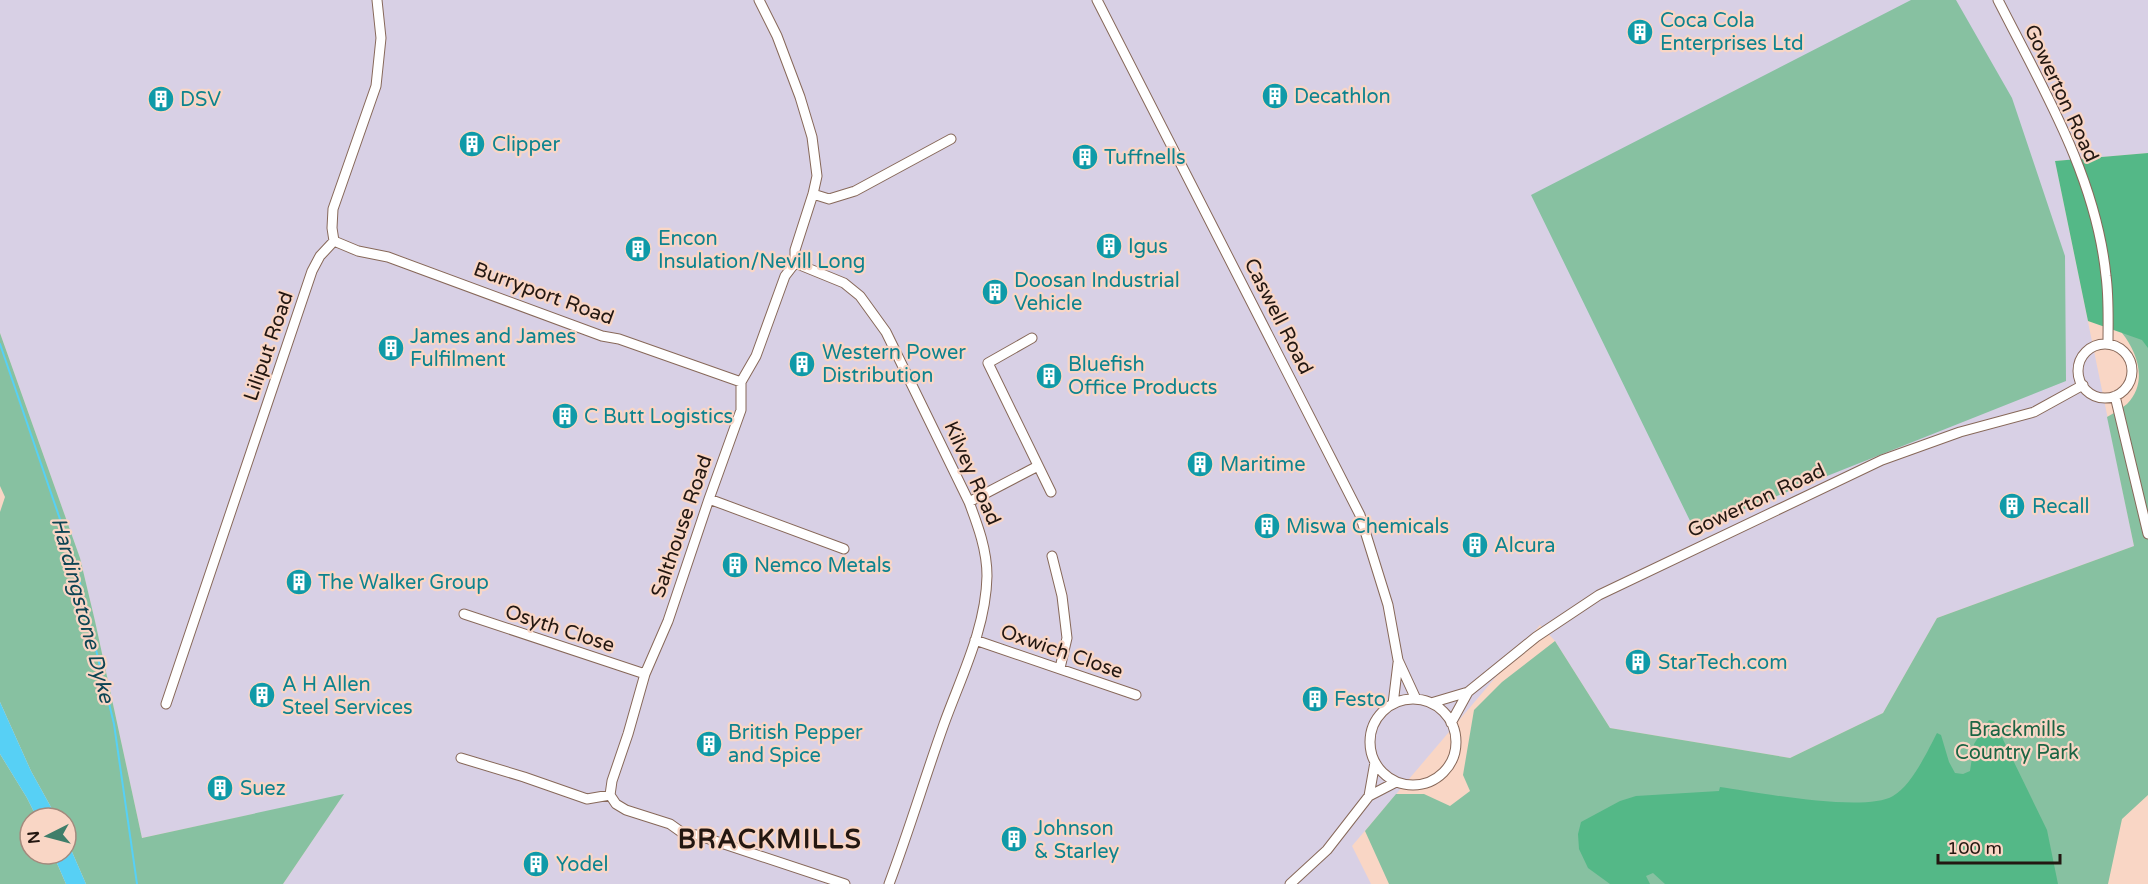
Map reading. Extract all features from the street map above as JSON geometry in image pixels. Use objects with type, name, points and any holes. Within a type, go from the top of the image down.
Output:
[{"type":"street","points":[[334,241],[333,209],[376,86],[381,38],[377,0]]},
{"type":"street","name":"Salthouse Road","points":[[610,795],[612,781],[645,674],[668,621],[741,410],[741,382],[756,356],[785,276],[795,263],[795,250],[817,176],[812,137],[777,36],[759,0]]},
{"type":"street","name":"Caswell Road","points":[[1098,0],[1360,515],[1388,605],[1398,660],[1416,699]]},
{"type":"street","name":"Gowerton Road","points":[[1998,0],[2072,146],[2099,230],[2106,275],[2108,344]]},
{"type":"street","points":[[813,194],[829,199],[855,191],[951,139]]},
{"type":"street","name":"Burryport Road","points":[[334,241],[358,251],[388,257],[602,336],[619,339],[741,382]]},
{"type":"street","name":"Liliput Road","points":[[166,704],[312,271],[320,256],[334,241]]},
{"type":"street","name":"Kilvey Road","points":[[795,263],[844,283],[860,296],[886,332],[969,502],[983,541],[987,574],[986,592],[975,640],[889,884]]},
{"type":"street","points":[[1032,338],[987,363],[1051,492]]},
{"type":"street","points":[[2097,345],[2116,346],[2129,359],[2132,367],[2128,384],[2115,396],[2105,398],[2094,396],[2085,390],[2083,385],[2078,370],[2081,359],[2097,345]]},
{"type":"street","name":"Gowerton Road","points":[[1451,723],[1468,692],[1536,637],[1599,595],[1882,460],[1960,432],[2034,412],[2083,385]]},
{"type":"street","points":[[2115,396],[2148,534]]},
{"type":"street","points":[[969,502],[1038,466]]},
{"type":"street","points":[[709,499],[844,549]]},
{"type":"street","points":[[1052,556],[1062,596],[1067,638],[1060,668]]},
{"type":"street","name":"Osyth Close","points":[[464,615],[645,674]]},
{"type":"street","name":"Oxwich Close","points":[[975,640],[1136,695]]},
{"type":"street","name":"Caswell Road","points":[[1393,704],[1398,660]]},
{"type":"street","name":"Gowerton Road","points":[[1431,703],[1468,692]]},
{"type":"street","points":[[1416,699],[1431,703],[1443,711],[1451,723],[1455,737],[1454,752],[1449,765],[1435,779],[1422,784],[1409,785],[1396,782],[1383,774],[1370,749],[1370,736],[1378,717],[1393,704],[1416,699]]},
{"type":"street","points":[[461,758],[587,799],[610,795],[616,804],[626,810],[670,824],[684,834],[697,834],[845,884]]},
{"type":"street","points":[[1369,796],[1375,762]]},
{"type":"street","points":[[1290,884],[1327,850],[1369,796],[1396,782]]},
{"type":"shaded area","points":[[0,0],[2148,0],[2148,153],[2055,161],[2134,546],[1937,618],[1883,713],[1790,758],[1610,728],[1555,641],[1540,625],[1352,846],[1371,884],[283,884],[343,795],[142,838],[80,558],[0,333]]},
{"type":"green space","points":[[1911,0],[1956,0],[2012,98],[2065,256],[2066,381],[1694,529],[1531,195]]},
{"type":"green space","name":"Brackmills Country Park","points":[[2148,153],[2148,795],[2122,819],[2108,884],[1389,884],[1365,831],[1396,794],[1424,794],[1450,806],[1470,791],[1463,775],[1474,710],[1502,682],[1555,641],[1610,728],[1790,758],[1883,713],[1937,618],[2134,546],[2107,417],[2127,404],[2133,396],[2139,378],[2136,359],[2122,333]]},
{"type":"green space","points":[[2148,153],[2148,348],[2142,340],[2088,321],[2055,161]]},
{"type":"green space","points":[[0,333],[80,558],[142,838],[344,794],[283,884],[86,884],[78,866],[78,806],[50,806],[31,771],[0,702],[0,512],[5,497],[0,486]]},
{"type":"green space","points":[[1989,720],[1994,721],[2047,830],[2058,884],[1665,884],[1653,873],[1646,876],[1650,884],[1610,884],[1588,868],[1579,849],[1578,834],[1581,822],[1620,801],[1636,796],[1719,791],[1720,787],[1809,800],[1879,801],[1893,796],[1906,784],[1918,768],[1937,733],[1941,735],[1949,762],[1955,773],[1963,774],[1970,771],[1974,744]]},
{"type":"green space","points":[[0,754],[31,806],[18,806],[18,866],[58,866],[66,884],[0,884]]},
{"type":"water","points":[[0,702],[31,771],[50,806],[31,806],[0,754]]},
{"type":"water","points":[[58,866],[78,866],[86,884],[66,884]]},
{"type":"waterway","name":"Hardingstone Dyke","points":[[0,344],[75,563],[114,724],[137,884]]},
{"type":"place","name":"Coca Cola Enterprises Ltd","points":[[1640,32]]},
{"type":"place","name":"Decathlon","points":[[1275,96]]},
{"type":"place","name":"DSV","points":[[161,99]]},
{"type":"place","name":"Clipper","points":[[472,144]]},
{"type":"place","name":"Tuffnells","points":[[1085,157]]},
{"type":"place","name":"Igus","points":[[1109,246]]},
{"type":"place","name":"Encon Insulation/Nevill Long","points":[[638,249]]},
{"type":"place","name":"Doosan Industrial Vehicle","points":[[995,292]]},
{"type":"place","name":"James and James Fulfilment","points":[[391,348]]},
{"type":"place","name":"Western Power Distribution","points":[[802,364]]},
{"type":"place","name":"Bluefish Office Products","points":[[1049,376]]},
{"type":"place","name":"C Butt Logistics","points":[[565,416]]},
{"type":"place","name":"Maritime","points":[[1200,464]]},
{"type":"place","name":"Recall","points":[[2012,506]]},
{"type":"place","name":"Miswa Chemicals","points":[[1267,526]]},
{"type":"place","name":"Alcura","points":[[1475,545]]},
{"type":"place","name":"Nemco Metals","points":[[735,565]]},
{"type":"place","name":"The Walker Group","points":[[299,582]]},
{"type":"place","name":"StarTech.com","points":[[1638,662]]},
{"type":"place","name":"A H Allen Steel Services","points":[[262,695]]},
{"type":"place","name":"Festo","points":[[1315,699]]},
{"type":"place","name":"British Pepper and Spice","points":[[709,744]]},
{"type":"place","name":"Suez","points":[[220,788]]},
{"type":"place","name":"Johnson & Starley","points":[[1014,839]]},
{"type":"place","name":"Yodel","points":[[536,864]]},
{"type":"district","name":"BRACKMILLS","points":[[770,839]]}]
